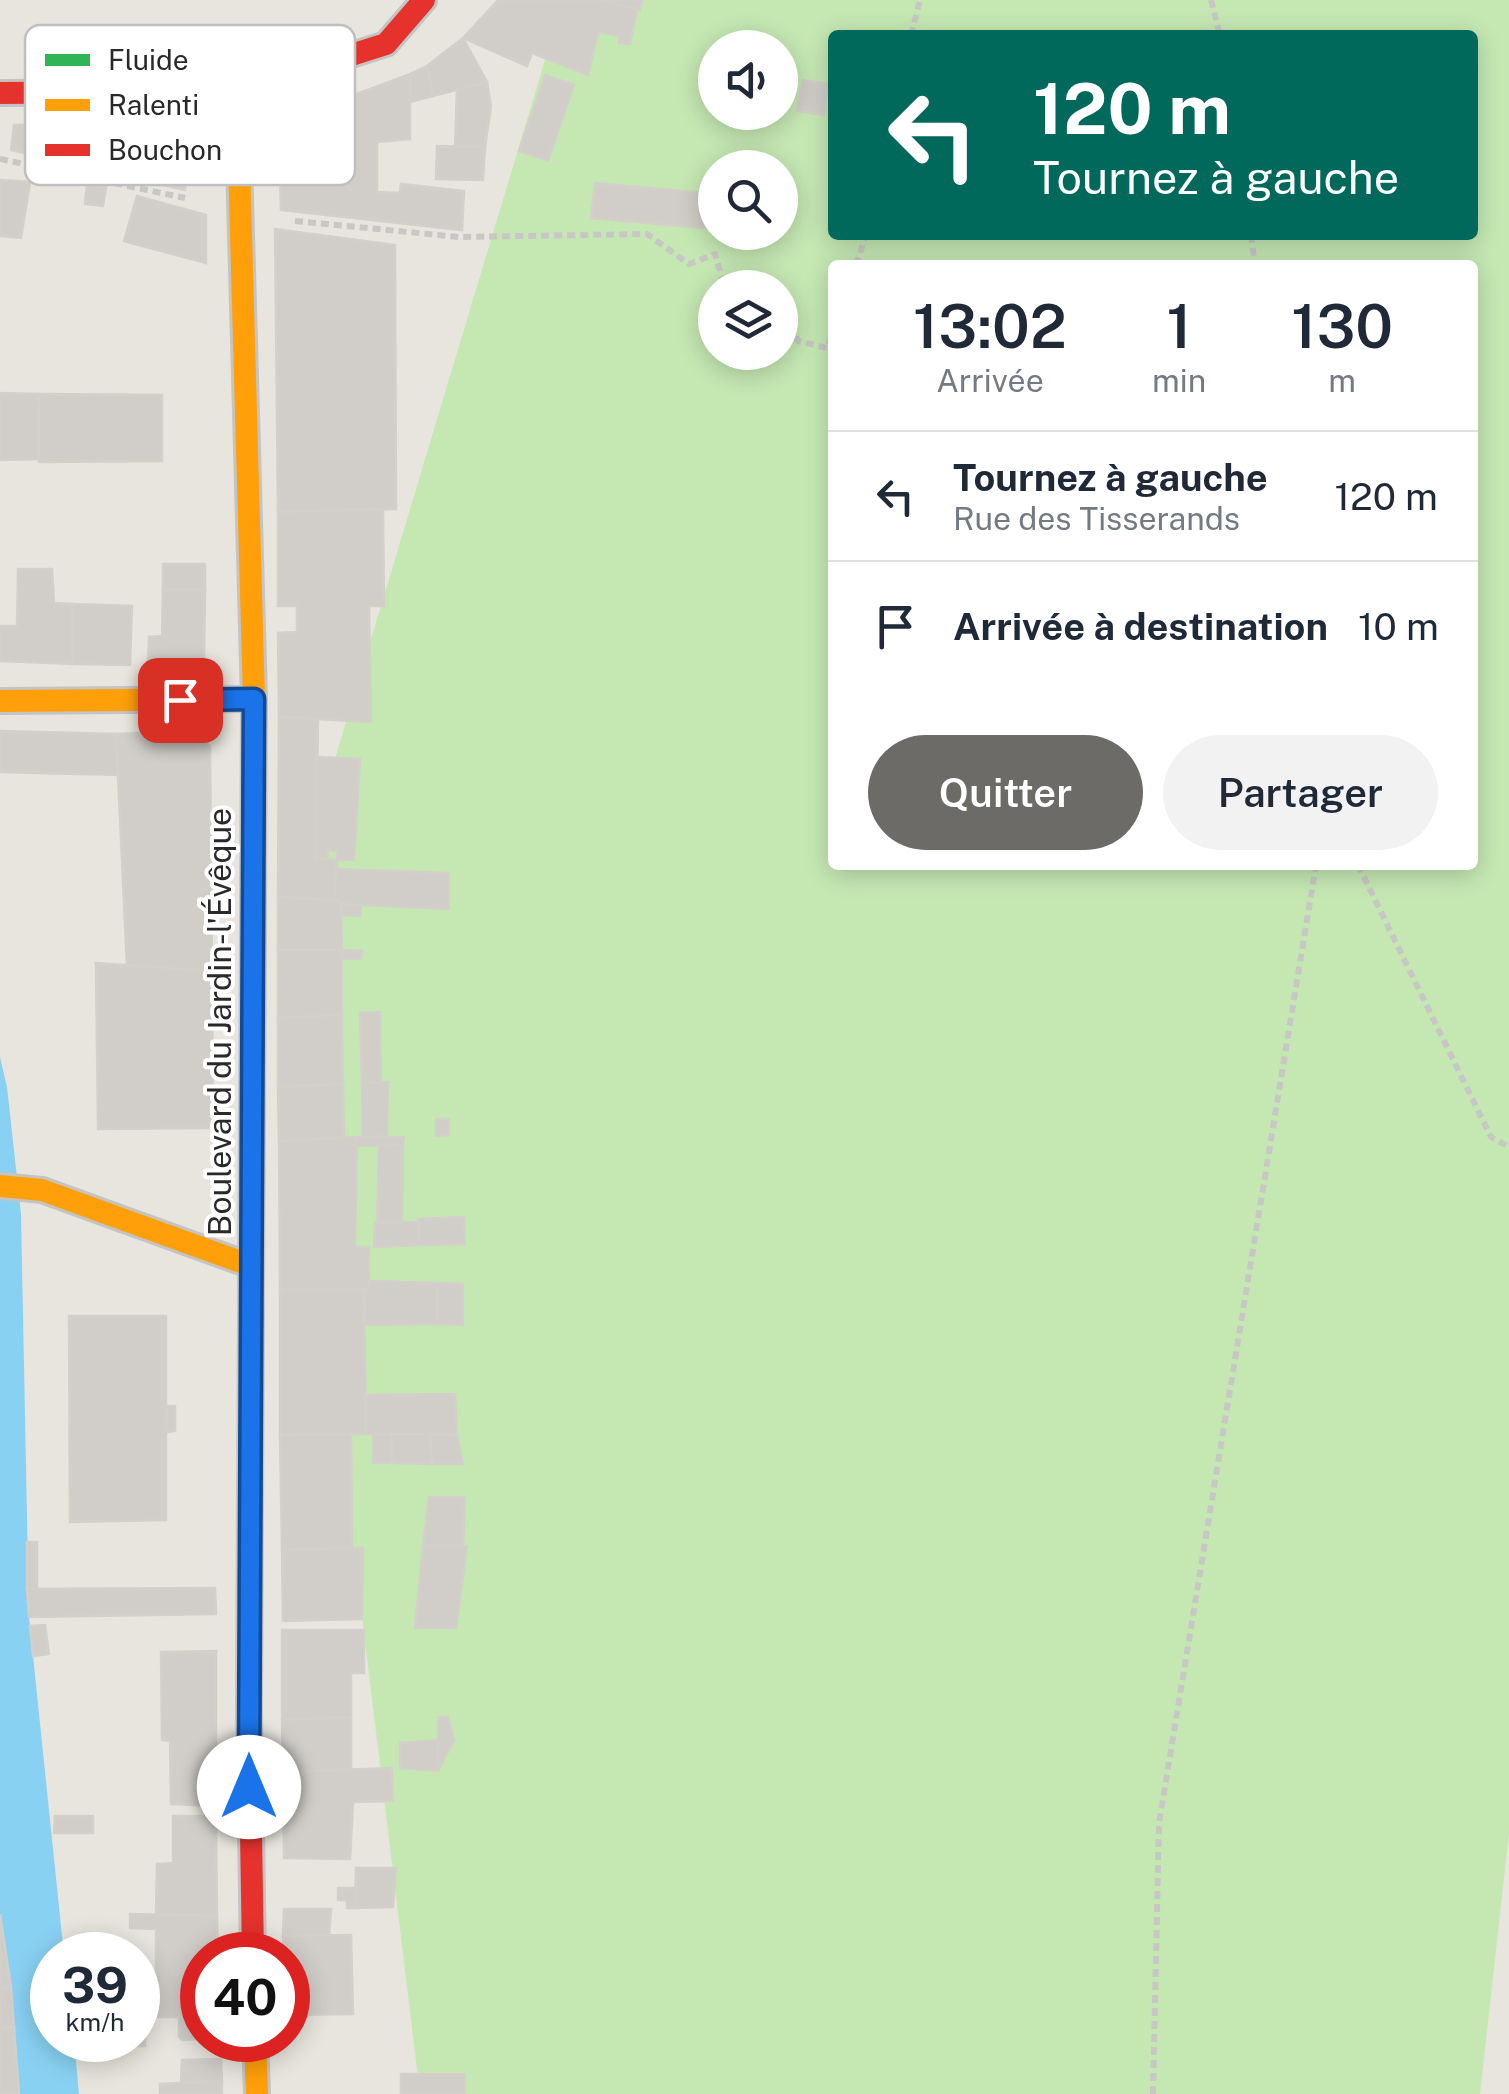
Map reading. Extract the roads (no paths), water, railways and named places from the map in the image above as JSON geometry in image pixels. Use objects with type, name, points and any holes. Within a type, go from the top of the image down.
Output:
[{"type":"street","points":[[355,54],[386,44],[424,0]]},
{"type":"street","points":[[0,93],[25,93]]},
{"type":"street","name":"Boulevard du Jardin-l'Évêque","points":[[241,185],[254,699],[249,1787],[252,1932]]},
{"type":"street","points":[[0,701],[254,699]]},
{"type":"street","points":[[0,1186],[42,1190],[250,1265]]},
{"type":"street","points":[[256,2062],[257,2094]]},
{"type":"water","points":[[0,1057],[21,1214],[29,1617],[62,1932],[30,1932],[30,2062],[76,2062],[79,2094],[19,2094],[11,1987],[0,1914]]}]
